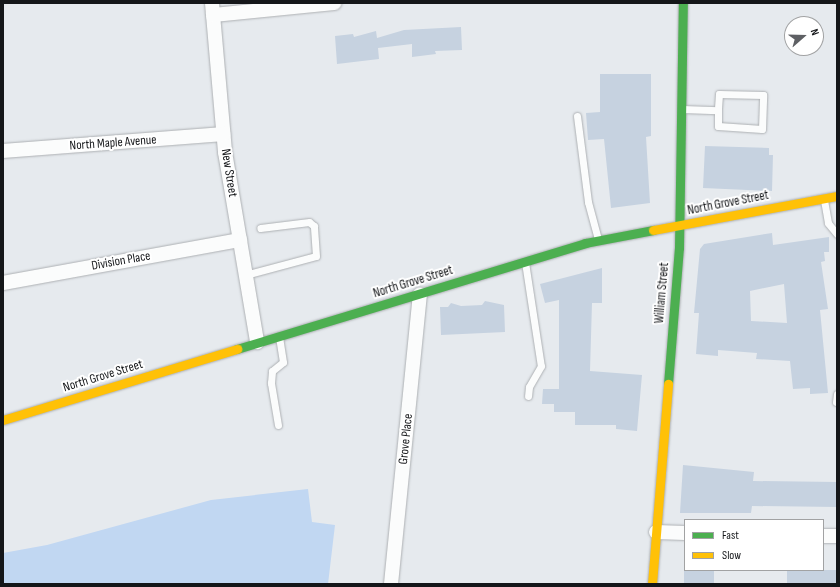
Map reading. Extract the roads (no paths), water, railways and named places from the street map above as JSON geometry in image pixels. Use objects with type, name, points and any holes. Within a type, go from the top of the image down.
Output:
[{"type":"main road","name":"William Street","points":[[652,584],[680,225],[683,3]]},
{"type":"main road","name":"North Grove Street","points":[[3,420],[598,240],[837,196]]},
{"type":"street","points":[[212,9],[334,3]]},
{"type":"street","name":"New Street","points":[[212,9],[223,134],[257,342]]},
{"type":"street","name":"North Maple Avenue","points":[[3,151],[223,134]]},
{"type":"street","name":"Division Place","points":[[3,284],[240,240]]},
{"type":"street","name":"Grove Place","points":[[391,584],[420,294]]},
{"type":"street","points":[[656,532],[684,533]]},
{"type":"street","points":[[824,536],[837,536]]},
{"type":"lane","points":[[719,94],[763,95],[762,129],[718,126],[718,110],[719,94]]},
{"type":"lane","points":[[681,109],[718,110]]},
{"type":"lane","points":[[577,116],[588,202],[598,240]]},
{"type":"lane","points":[[824,198],[828,223],[837,234]]},
{"type":"lane","points":[[245,274],[316,256],[314,226],[309,222],[260,228]]},
{"type":"lane","points":[[525,261],[541,366],[529,387],[528,396]]},
{"type":"lane","points":[[278,425],[271,383],[272,371],[283,362],[279,336]]},
{"type":"lane","points":[[836,402],[837,394]]}]
